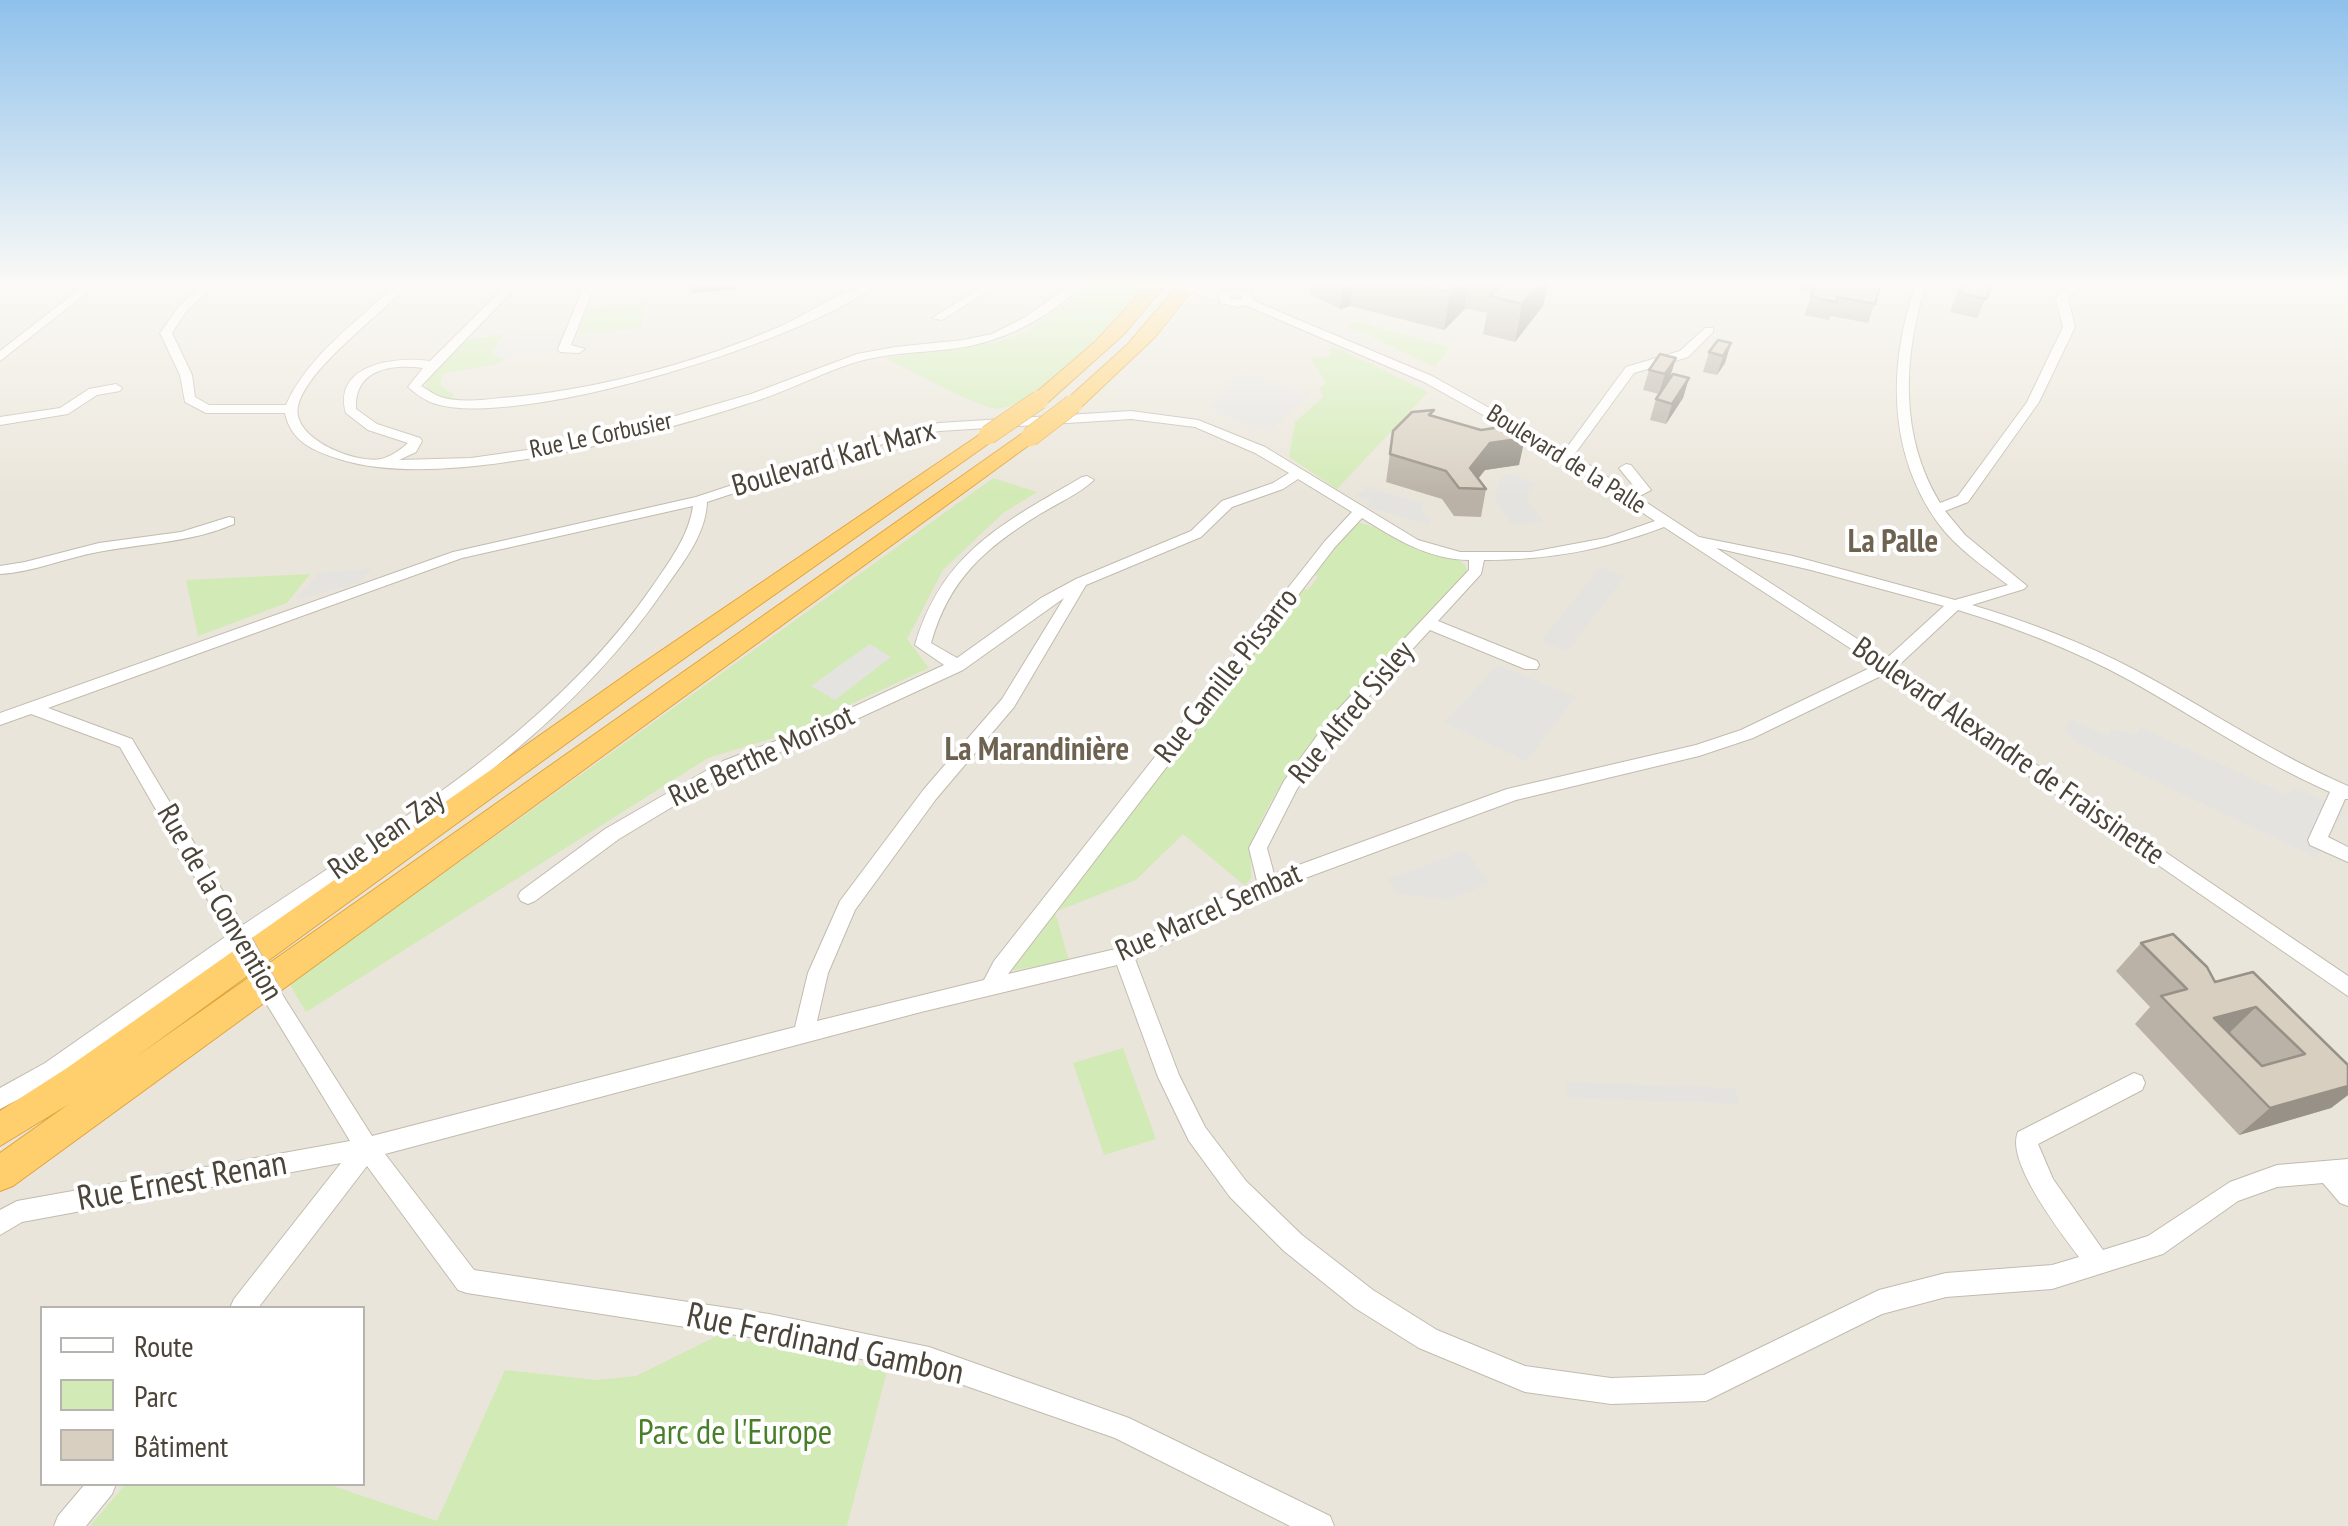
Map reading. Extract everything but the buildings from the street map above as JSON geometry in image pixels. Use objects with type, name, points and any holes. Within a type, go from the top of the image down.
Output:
[{"type":"highway","points":[[0,1130],[79,1079],[646,673],[1040,400],[1093,355]]},
{"type":"highway","points":[[0,1174],[1030,436],[1130,355]]},
{"type":"highway","points":[[0,1120],[79,1079]]},
{"type":"highway","points":[[0,1190],[36,1150]]},
{"type":"street","points":[[174,355],[186,375],[189,399],[206,410],[291,409],[305,381],[331,355]]},
{"type":"street","points":[[443,355],[430,365],[414,387],[422,397],[450,406],[586,388],[713,355]]},
{"type":"street","name":"Rue Le Corbusier","points":[[291,409],[298,430],[315,446],[346,459],[383,464],[496,458],[668,423],[784,387],[867,355]]},
{"type":"street","name":"Boulevard de la Palle","points":[[1376,355],[1428,379],[1567,456],[1664,522]]},
{"type":"street","points":[[1567,456],[1630,370],[1680,355]]},
{"type":"street","points":[[1907,355],[1901,384],[1902,409],[1916,465],[1937,509],[1963,541],[2019,586],[1956,604]]},
{"type":"street","points":[[1937,509],[1964,498],[2033,402],[2055,355]]},
{"type":"street","points":[[383,464],[411,449],[415,441],[370,427],[358,419],[348,400],[353,384],[366,372],[383,366],[414,362],[430,365]]},
{"type":"street","points":[[0,422],[64,411],[94,392],[116,388]]},
{"type":"street","name":"Boulevard Karl Marx","points":[[2,712],[31,708],[458,554],[700,500],[895,436],[940,426],[1132,415],[1198,424],[1230,434],[1413,543],[1477,558],[1531,556],[1581,548],[1664,522]]},
{"type":"street","points":[[1626,468],[1644,490],[1627,498]]},
{"type":"street","name":"Rue Berthe Morisot","points":[[528,896],[612,834],[729,765],[802,738],[957,666],[1036,608],[1081,582],[1196,534],[1228,504],[1278,486],[1298,473]]},
{"type":"street","points":[[957,666],[923,645],[928,616],[955,571],[995,536],[1087,480]]},
{"type":"street","name":"Rue Jean Zay","points":[[0,1099],[53,1070],[411,820],[586,679],[630,631],[661,588],[700,516],[700,500]]},
{"type":"street","name":"Rue Camille Pissarro","points":[[990,988],[1004,963],[1330,544],[1360,512]]},
{"type":"street","points":[[0,570],[21,569],[97,548],[196,534],[229,520]]},
{"type":"street","name":"Boulevard Alexandre de Fraissinette","points":[[1664,522],[1888,666],[2348,987]]},
{"type":"street","points":[[1690,539],[1764,552],[1956,604],[2058,640],[2156,689],[2305,776],[2344,791],[2317,840],[2348,855]]},
{"type":"street","name":"Rue Alfred Sisley","points":[[1267,883],[1258,848],[1290,786],[1336,722],[1476,570],[1477,558]]},
{"type":"street","points":[[804,1034],[818,973],[847,906],[930,794],[1008,703],[1081,582]]},
{"type":"street","name":"Rue Marcel Sembat","points":[[367,1148],[1124,955],[1267,883],[1513,794],[1699,750],[1747,734],[1888,666],[1956,604]]},
{"type":"street","points":[[1036,608],[1063,616]]},
{"type":"street","points":[[1428,623],[1531,666]]},
{"type":"street","name":"Rue de la Convention","points":[[31,708],[126,744],[273,997],[367,1148]]},
{"type":"street","points":[[1124,955],[1156,1044],[1190,1120],[1238,1189],[1293,1243],[1364,1299],[1428,1340],[1526,1378],[1611,1391],[1706,1388],[1880,1302],[1946,1285],[2052,1277],[2154,1246],[2230,1193],[2277,1176],[2338,1170],[2348,1195]]},
{"type":"street","points":[[2098,1263],[2044,1181],[2028,1152],[2026,1139],[2134,1083]]},
{"type":"street","points":[[244,1306],[367,1148]]},
{"type":"street","name":"Rue Ernest Renan","points":[[0,1224],[17,1212],[367,1148]]},
{"type":"street","name":"Rue Ferdinand Gambon","points":[[367,1148],[466,1281],[769,1328],[929,1360],[1120,1427],[1320,1526]]},
{"type":"street","points":[[68,1526],[100,1486]]},
{"type":"shaded area","points":[[0,355],[2348,355],[2348,1526],[0,1526]]},
{"type":"shaded area","points":[[1241,374],[1310,394],[1268,432],[1211,410],[1217,395]]},
{"type":"shaded area","points":[[1508,473],[1537,483],[1529,489],[1527,500],[1544,522],[1512,525],[1495,499],[1499,479]]},
{"type":"shaded area","points":[[1368,487],[1424,504],[1421,509],[1431,521],[1428,525],[1367,507],[1371,501],[1354,496]]},
{"type":"shaded area","points":[[1600,567],[1625,576],[1567,652],[1541,641]]},
{"type":"shaded area","points":[[371,568],[361,582],[296,600],[319,573]]},
{"type":"shaded area","points":[[870,644],[891,657],[835,700],[811,686]]},
{"type":"shaded area","points":[[1498,665],[1576,697],[1526,761],[1444,723]]},
{"type":"shaded area","points":[[2071,719],[2108,736],[2111,728],[2136,735],[2140,727],[2286,794],[2297,788],[2346,810],[2316,858],[2080,745],[2064,731]]},
{"type":"shaded area","points":[[1465,850],[1490,883],[1449,900],[1397,894],[1387,879]]},
{"type":"shaded area","points":[[1565,1082],[1735,1088],[1740,1104],[1567,1098]]},
{"type":"green space","points":[[450,355],[505,358],[496,364],[442,374],[440,385],[454,395],[450,400],[427,390],[425,381]]},
{"type":"green space","points":[[1080,355],[1030,396],[1010,406],[992,408],[885,358]]},
{"type":"green space","points":[[1352,355],[1428,392],[1337,489],[1289,457],[1295,422],[1323,397],[1320,388],[1326,383],[1311,358]]},
{"type":"green space","points":[[1410,355],[1444,355],[1435,367]]},
{"type":"green space","points":[[993,478],[1037,492],[1003,513],[943,570],[907,639],[929,668],[786,734],[708,758],[306,1012],[286,978],[440,876]]},
{"type":"green space","points":[[1354,523],[1370,526],[1419,550],[1455,558],[1468,571],[1320,732],[1294,766],[1253,841],[1251,879],[1244,885],[1183,834],[1136,880],[1055,912],[1069,961],[1008,971],[1274,625],[1281,626],[1292,612],[1286,609],[1302,588],[1308,590],[1318,577],[1313,574]]},
{"type":"green space","points":[[310,574],[287,603],[198,636],[186,580]]},
{"type":"green space","points":[[1123,1048],[1156,1139],[1104,1155],[1073,1063]]},
{"type":"green space","name":"Parc de l'Europe","points":[[719,1335],[887,1371],[847,1526],[90,1526],[124,1486],[333,1486],[437,1521],[505,1370],[597,1380],[636,1376]]},
{"type":"district","name":"La Palle","points":[[1893,543]]},
{"type":"district","name":"La Marandinière","points":[[1037,751]]}]
